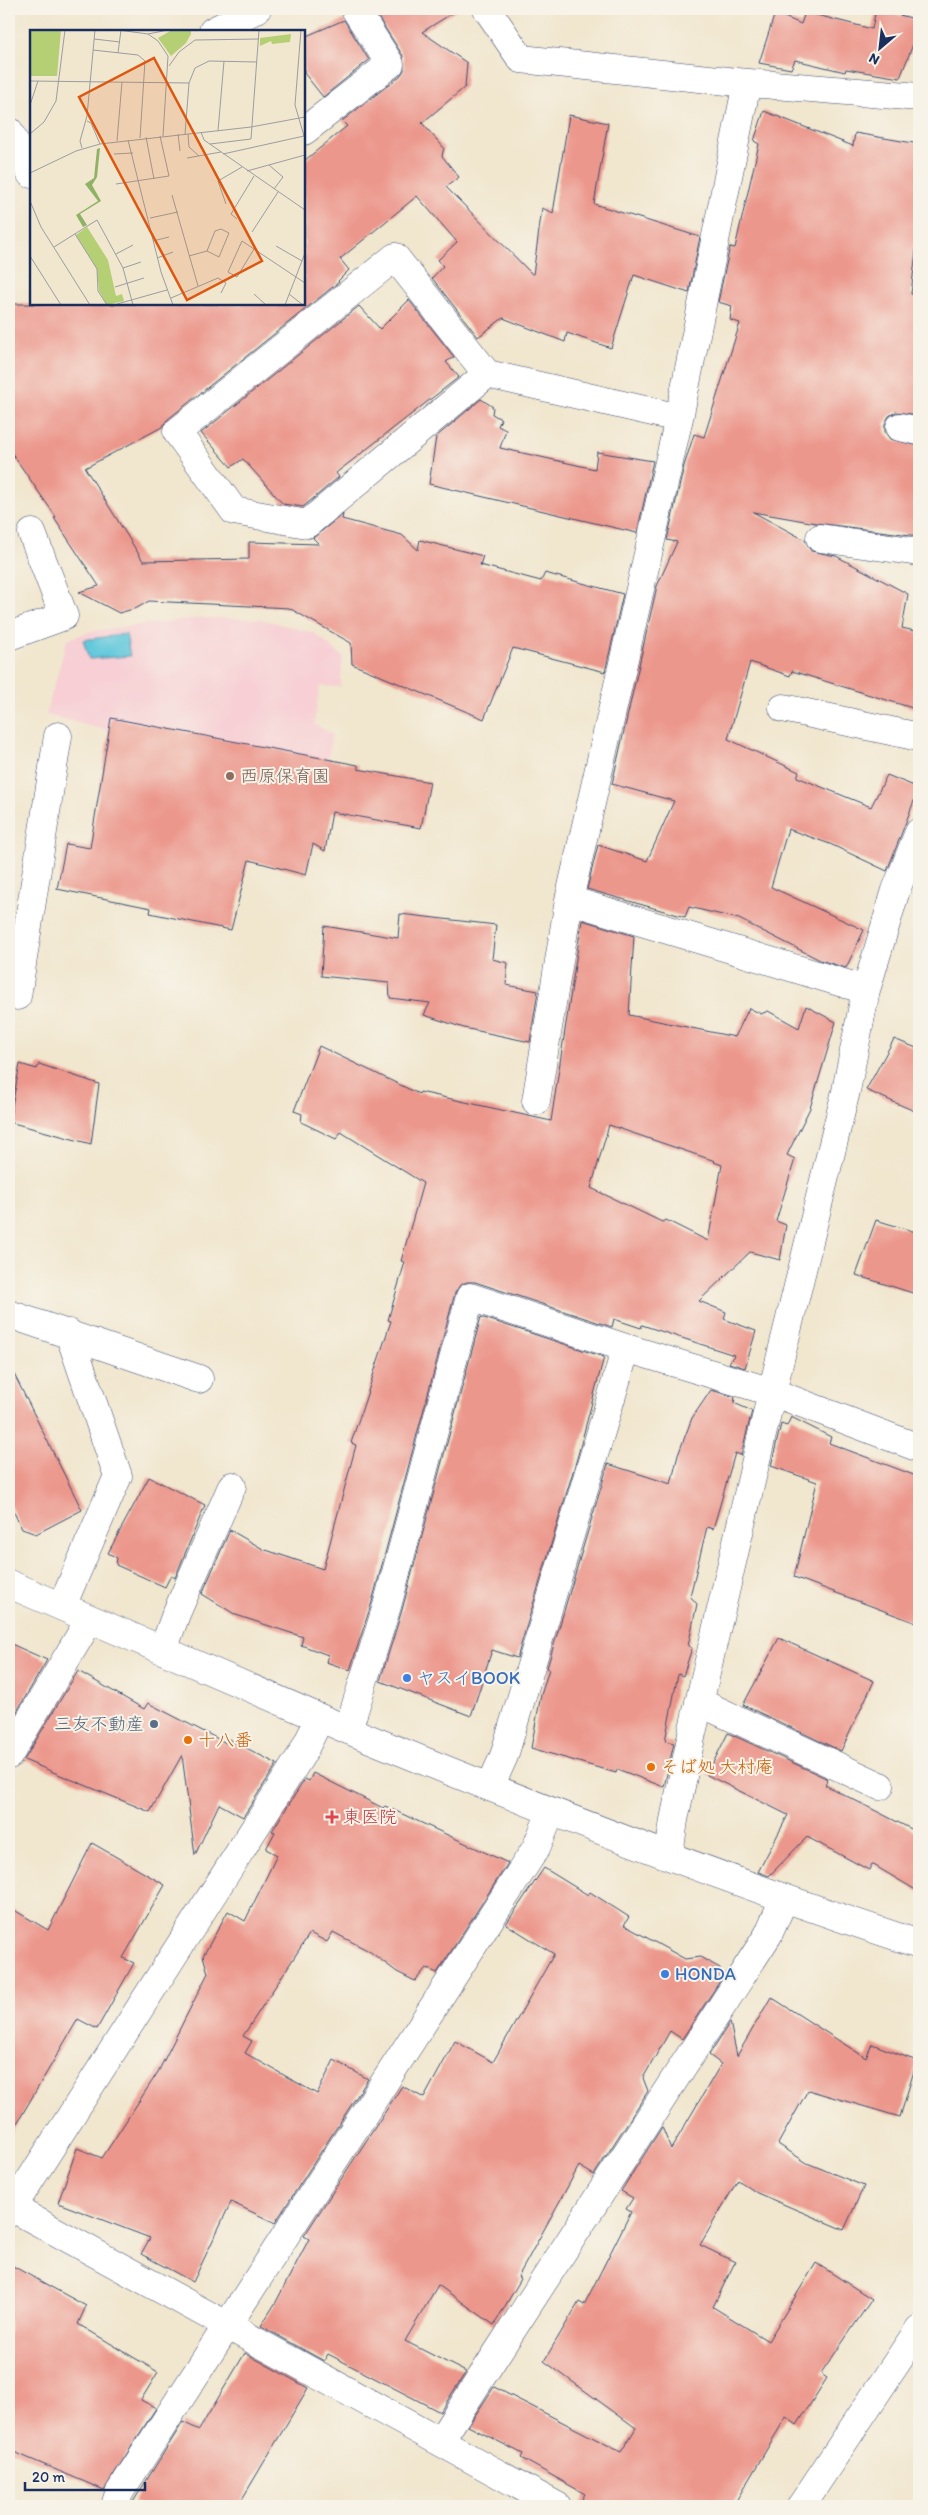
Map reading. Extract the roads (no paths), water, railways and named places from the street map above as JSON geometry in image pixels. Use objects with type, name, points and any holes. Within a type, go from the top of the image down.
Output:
[{"type":"street","points":[[215,30],[257,9]]},
{"type":"street","points":[[305,130],[390,64],[355,9]]},
{"type":"street","points":[[487,9],[521,59],[747,83],[919,97]]},
{"type":"street","points":[[536,1101],[569,900],[680,418],[747,83]]},
{"type":"street","points":[[19,141],[30,171]]},
{"type":"street","points":[[487,374],[307,524],[234,511],[177,432],[395,257],[487,374],[680,418]]},
{"type":"street","points":[[9,636],[64,616],[32,533]]},
{"type":"street","points":[[820,538],[919,552]]},
{"type":"street","points":[[783,708],[919,737]]},
{"type":"street","points":[[9,994],[17,996],[58,736]]},
{"type":"street","points":[[669,1856],[674,1820],[699,1702],[772,1392],[846,1091],[866,990],[896,890],[919,832]]},
{"type":"street","points":[[569,900],[866,990]]},
{"type":"street","points":[[348,1730],[387,1606],[470,1297],[626,1348],[772,1392],[919,1448]]},
{"type":"street","points":[[9,1314],[199,1379]]},
{"type":"street","points":[[62,1606],[118,1476],[69,1334]]},
{"type":"street","points":[[490,1787],[504,1756],[626,1348]]},
{"type":"street","points":[[162,1650],[232,1486]]},
{"type":"street","points":[[9,1584],[348,1730],[551,1812],[784,1899],[919,1944]]},
{"type":"street","points":[[9,1755],[90,1619]]},
{"type":"street","points":[[699,1702],[880,1786]]},
{"type":"street","points":[[320,1718],[302,1754],[10,2209],[557,2506]]},
{"type":"street","points":[[115,2506],[119,2493],[536,1848],[551,1812]]},
{"type":"street","points":[[440,2441],[768,1935],[784,1899]]},
{"type":"street","points":[[801,2506],[919,2328]]},
{"type":"water","points":[[126,634],[130,656],[89,659],[83,640]]},
{"type":"place","name":"西原保育園","points":[[230,776]]},
{"type":"place","name":"ヤスイBOOK","points":[[407,1678]]},
{"type":"place","name":"三友不動産","points":[[154,1724]]},
{"type":"place","name":"十八番","points":[[188,1740]]},
{"type":"place","name":"そば処 大村庵","points":[[651,1767]]},
{"type":"place","name":"東医院","points":[[332,1817]]},
{"type":"place","name":"HONDA","points":[[665,1974]]}]
